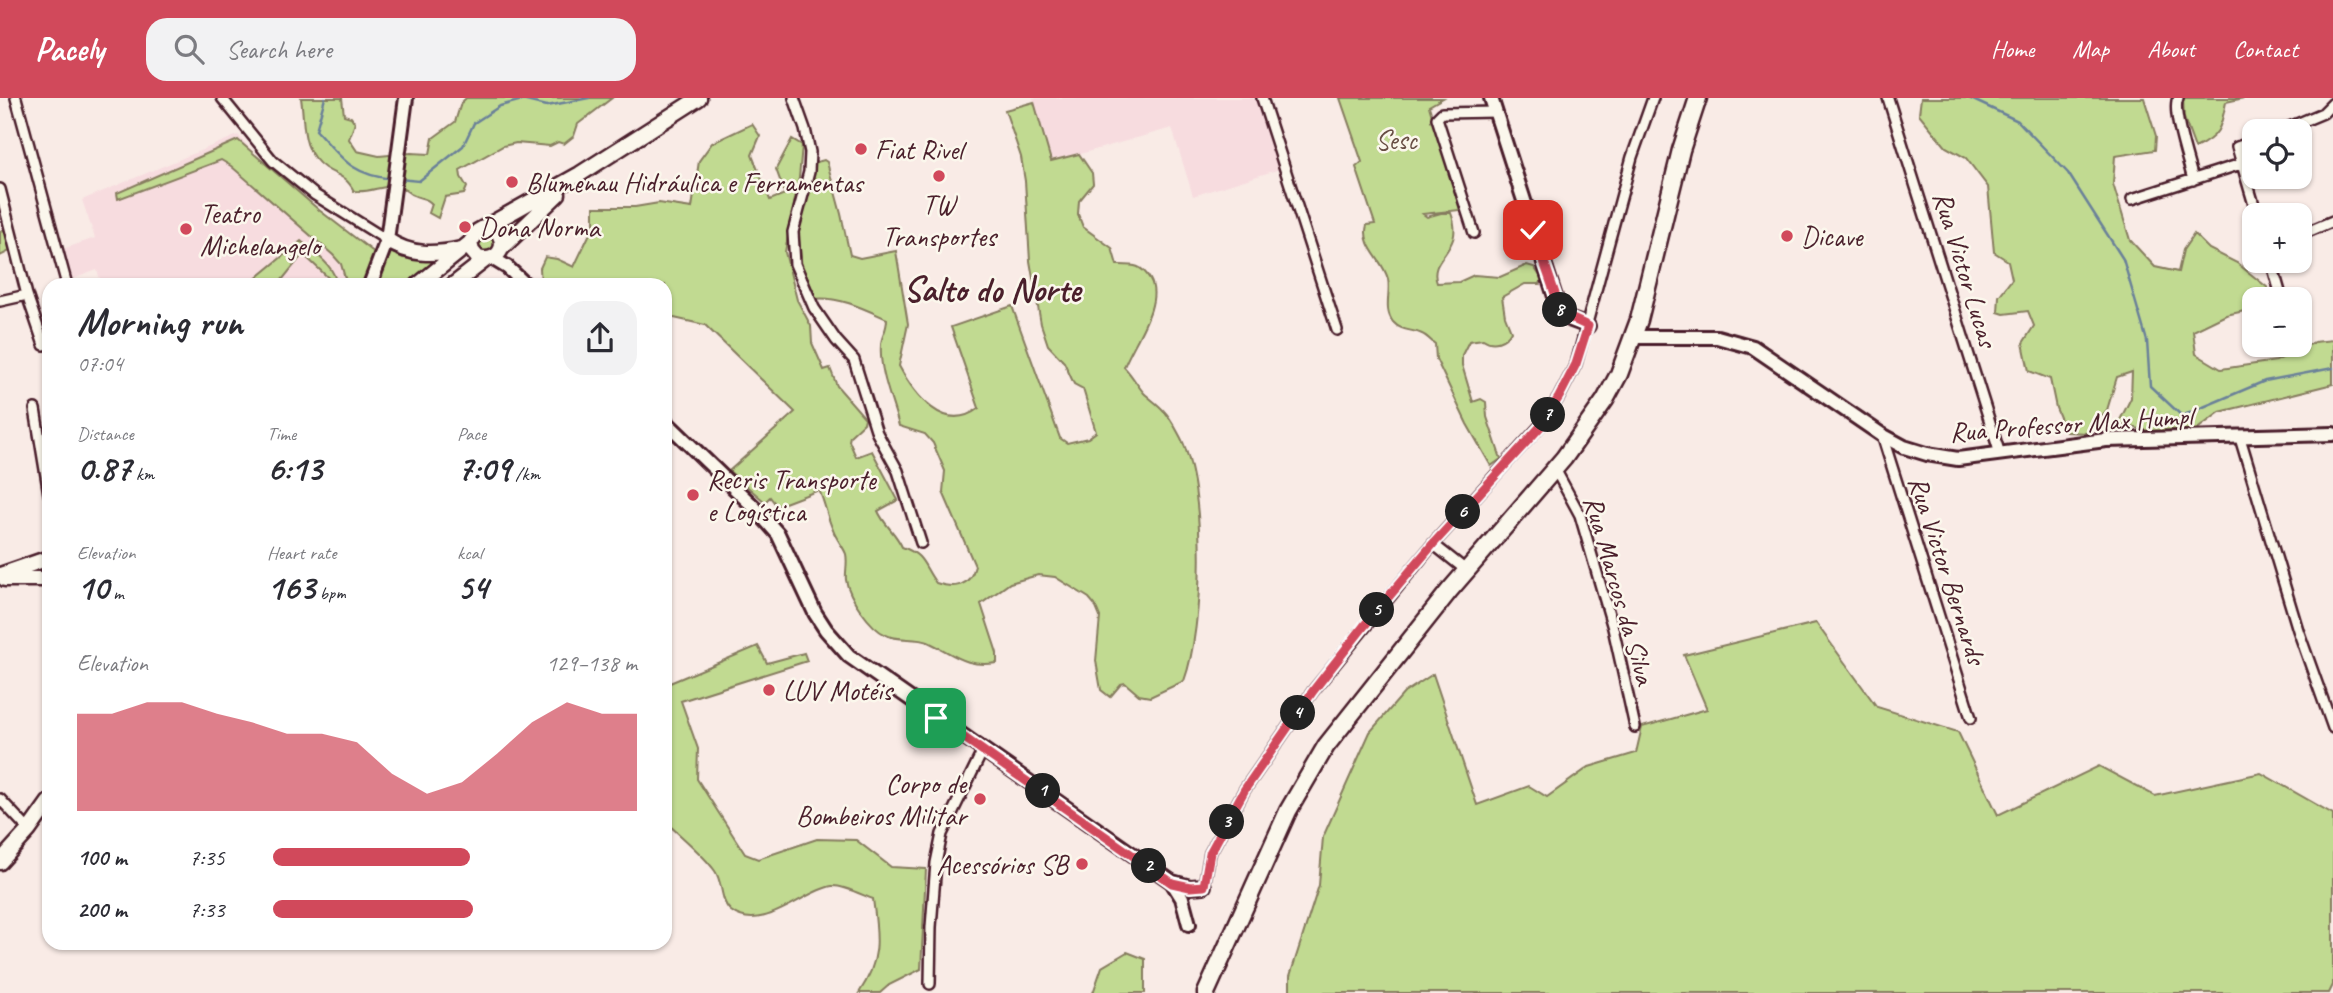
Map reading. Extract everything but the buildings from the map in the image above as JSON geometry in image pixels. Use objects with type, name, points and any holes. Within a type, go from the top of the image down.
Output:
[{"type":"highway","points":[[1207,991],[1288,811],[1319,757],[1374,684],[1555,469],[1605,400],[1634,337],[1647,296],[1681,150],[1696,99]]},
{"type":"main road","points":[[427,278],[466,246],[476,233],[580,174],[699,98]]},
{"type":"main road","points":[[463,278],[495,255],[580,174]]},
{"type":"main road","points":[[484,229],[497,231],[502,238],[495,255]]},
{"type":"main road","points":[[387,240],[413,253],[444,253],[466,246]]},
{"type":"main road","points":[[466,246],[475,255],[495,255]]},
{"type":"main road","points":[[0,577],[42,561]]},
{"type":"main road","points":[[0,577],[42,579]]},
{"type":"main road","points":[[0,862],[42,812]]},
{"type":"street","points":[[16,98],[65,278]]},
{"type":"street","points":[[222,98],[273,161],[316,195],[387,240]]},
{"type":"street","points":[[373,278],[387,240],[406,98]]},
{"type":"street","points":[[794,98],[810,152],[809,172],[793,232],[795,264],[814,308],[836,340],[855,360],[877,433],[898,471],[921,543]]},
{"type":"street","points":[[1262,98],[1337,330]]},
{"type":"street","points":[[1491,98],[1557,303],[1566,318],[1588,326]]},
{"type":"street","points":[[1172,883],[1190,887],[1204,886],[1210,853],[1245,789],[1313,691],[1433,544],[1541,426],[1559,397],[1576,364],[1588,326],[1632,157],[1653,98]]},
{"type":"street","name":"Rua Victor Lucas","points":[[1888,98],[2000,454]]},
{"type":"street","points":[[2178,98],[2175,103],[2193,180]]},
{"type":"street","points":[[2309,119],[2323,113],[2333,103]]},
{"type":"street","points":[[1474,233],[1437,118],[1442,113],[1496,112]]},
{"type":"street","points":[[2242,145],[2237,147],[2253,203]]},
{"type":"street","points":[[2132,199],[2241,164]]},
{"type":"street","points":[[0,189],[27,295],[42,339]]},
{"type":"street","points":[[2312,230],[2333,221]]},
{"type":"street","points":[[495,255],[519,278]]},
{"type":"street","points":[[0,301],[27,295]]},
{"type":"street","name":"Rua Professor Max Humpl","points":[[1634,337],[1717,337],[1754,347],[1882,435],[1905,447],[1949,458],[2084,442],[2333,434]]},
{"type":"street","points":[[35,409],[42,452]]},
{"type":"street","points":[[672,428],[778,534],[815,613],[849,656],[1172,883],[1182,898],[1189,924]]},
{"type":"street","name":"Rua Victor Bernards","points":[[1882,435],[1971,718]]},
{"type":"street","points":[[2240,438],[2298,630],[2333,728]]},
{"type":"street","name":"Rua Marcos da Silva","points":[[1555,469],[1580,515],[1613,628],[1634,727]]},
{"type":"street","points":[[1433,544],[1467,571]]},
{"type":"street","points":[[930,984],[935,873],[942,834],[983,750]]},
{"type":"street","points":[[0,799],[29,830]]},
{"type":"shaded area","points":[[1033,98],[1257,98],[1280,169],[1193,196],[1172,128],[1052,162]]},
{"type":"shaded area","points":[[238,135],[259,158],[319,210],[375,253],[366,278],[100,278],[97,270],[73,278],[63,249],[95,238],[82,200]]},
{"type":"green space","points":[[301,98],[342,98],[344,115],[351,117],[355,123],[349,139],[357,151],[379,156],[430,154],[433,138],[455,122],[461,103],[466,98],[612,98],[578,124],[574,136],[564,144],[558,142],[550,146],[516,143],[503,146],[460,170],[467,187],[464,194],[445,197],[438,218],[429,213],[432,204],[427,200],[391,186],[354,191],[345,179],[317,161],[307,145]]},
{"type":"green space","name":"Sesc","points":[[1340,98],[1443,98],[1429,106],[1460,210],[1423,214],[1427,217],[1451,213],[1454,226],[1451,245],[1437,266],[1437,283],[1459,282],[1474,275],[1500,277],[1527,265],[1534,267],[1542,279],[1540,284],[1525,284],[1502,297],[1511,331],[1506,338],[1498,342],[1483,339],[1469,341],[1462,355],[1462,365],[1473,402],[1481,399],[1486,402],[1487,417],[1501,459],[1491,466],[1467,424],[1436,359],[1435,344],[1422,334],[1400,327],[1390,317],[1388,279],[1367,240],[1367,225],[1375,224],[1356,167],[1362,162]]},
{"type":"green space","points":[[1921,98],[2144,98],[2156,136],[2155,150],[2115,156],[2113,184],[2130,240],[2155,267],[2178,272],[2183,250],[2194,234],[2209,249],[2237,263],[2242,267],[2242,273],[2249,273],[2267,287],[2242,287],[2242,312],[2226,315],[2193,331],[2196,354],[2221,369],[2276,361],[2284,357],[2312,357],[2312,343],[2333,340],[2333,384],[2220,412],[2196,430],[2149,431],[2118,424],[2131,398],[2132,372],[2117,377],[2107,410],[2087,433],[2066,432],[2056,408],[2050,379],[2029,371],[2023,343],[2034,326],[2028,311],[2004,314],[1998,312],[1999,296],[2012,279],[2008,261],[1994,252],[1988,187],[1966,158],[1946,147],[1919,114]]},
{"type":"green space","points":[[2183,98],[2244,98],[2226,102],[2218,130],[2210,139],[2195,148],[2184,118]]},
{"type":"green space","points":[[1034,102],[1051,161],[1079,154],[1092,173],[1093,184],[1079,201],[1078,214],[1083,227],[1112,248],[1117,265],[1136,266],[1143,270],[1153,289],[1146,323],[1124,367],[1144,393],[1162,408],[1181,438],[1195,491],[1200,559],[1196,627],[1184,681],[1150,697],[1139,695],[1125,683],[1110,697],[1101,690],[1096,661],[1100,617],[1089,598],[1055,577],[1038,575],[1010,583],[981,604],[997,653],[997,663],[968,662],[928,642],[891,637],[880,631],[867,619],[851,595],[846,580],[846,554],[834,533],[819,490],[777,506],[770,497],[765,502],[729,471],[795,412],[705,325],[672,318],[672,278],[541,278],[540,268],[545,257],[574,267],[594,225],[594,207],[635,207],[659,203],[692,208],[699,161],[712,143],[752,124],[760,136],[752,155],[770,200],[785,194],[776,169],[792,139],[802,145],[799,178],[785,252],[797,300],[811,326],[812,343],[824,370],[830,368],[837,386],[865,418],[864,423],[850,436],[849,441],[856,457],[872,451],[898,500],[878,511],[881,516],[902,547],[919,557],[936,583],[961,585],[973,573],[975,566],[943,492],[945,471],[933,443],[925,434],[899,426],[882,365],[881,342],[887,319],[842,301],[814,299],[802,269],[798,230],[813,163],[824,160],[827,162],[850,255],[860,258],[896,251],[908,324],[899,366],[922,399],[942,414],[954,417],[966,415],[979,408],[951,327],[1012,306],[1060,438],[1067,443],[1088,438],[1096,432],[1083,389],[1074,384],[1064,362],[1048,345],[1041,324],[1030,261],[1021,157],[1005,110]]},
{"type":"green space","points":[[238,140],[319,210],[375,253],[366,278],[345,278],[341,264],[333,255],[221,160],[118,199],[117,193]]},
{"type":"green space","points":[[4,229],[12,250],[0,256],[0,231]]},
{"type":"green space","points":[[486,235],[492,238],[495,244],[492,250],[486,253],[480,250],[477,244],[480,238]]},
{"type":"green space","points":[[301,241],[329,266],[335,278],[329,278],[303,254],[284,278],[256,278]]},
{"type":"green space","points":[[388,251],[403,258],[436,260],[417,278],[379,278]]},
{"type":"green space","points":[[1816,623],[1877,707],[1958,732],[1998,815],[2099,766],[2155,796],[2261,773],[2333,814],[2333,985],[2329,993],[1290,993],[1290,976],[1319,885],[1323,837],[1370,732],[1404,693],[1433,674],[1477,805],[1529,786],[1547,797],[1589,767],[1636,753],[1642,727],[1707,709],[1684,655]]},
{"type":"green space","points":[[758,646],[767,663],[804,653],[807,661],[681,701],[698,749],[697,779],[745,854],[758,859],[817,839],[856,840],[891,867],[926,869],[921,969],[889,985],[880,993],[859,993],[875,958],[876,925],[873,899],[847,889],[832,886],[821,889],[783,909],[756,918],[743,917],[727,907],[718,876],[672,828],[672,682]]},
{"type":"green space","points":[[1127,952],[1145,959],[1145,993],[1093,993],[1102,967]]},
{"type":"waterway","points":[[325,98],[316,130],[348,164],[366,174],[392,179]]},
{"type":"waterway","points":[[399,179],[419,181],[463,146],[474,123],[500,106],[522,100],[547,106],[589,98]]},
{"type":"waterway","points":[[1969,98],[2018,121],[2068,173],[2123,259],[2147,341],[2150,386],[2182,416],[2265,381],[2333,368]]},
{"type":"place","name":"Fiat Rivel","points":[[861,149]]},
{"type":"place","name":"TW Transportes","points":[[939,176]]},
{"type":"place","name":"Blumenau Hidráulica e Ferramentas","points":[[512,182]]},
{"type":"place","name":"Dona Norma","points":[[465,227]]},
{"type":"place","name":"Teatro Michelangelo","points":[[186,229]]},
{"type":"place","name":"Dicave","points":[[1787,236]]},
{"type":"place","name":"Recris Transporte e Logística","points":[[693,495]]},
{"type":"place","name":"LUV Motéis","points":[[769,690]]},
{"type":"place","name":"Corpo de Bombeiros Militar","points":[[980,799]]},
{"type":"place","name":"Acessórios SB","points":[[1082,864]]},
{"type":"district","name":"Salto do Norte","points":[[992,289]]},
{"type":"route","points":[[936,718],[1172,883],[1190,887],[1204,886],[1210,853],[1245,789],[1313,691],[1433,544],[1541,426],[1576,364],[1588,326],[1562,314],[1533,230]]}]
